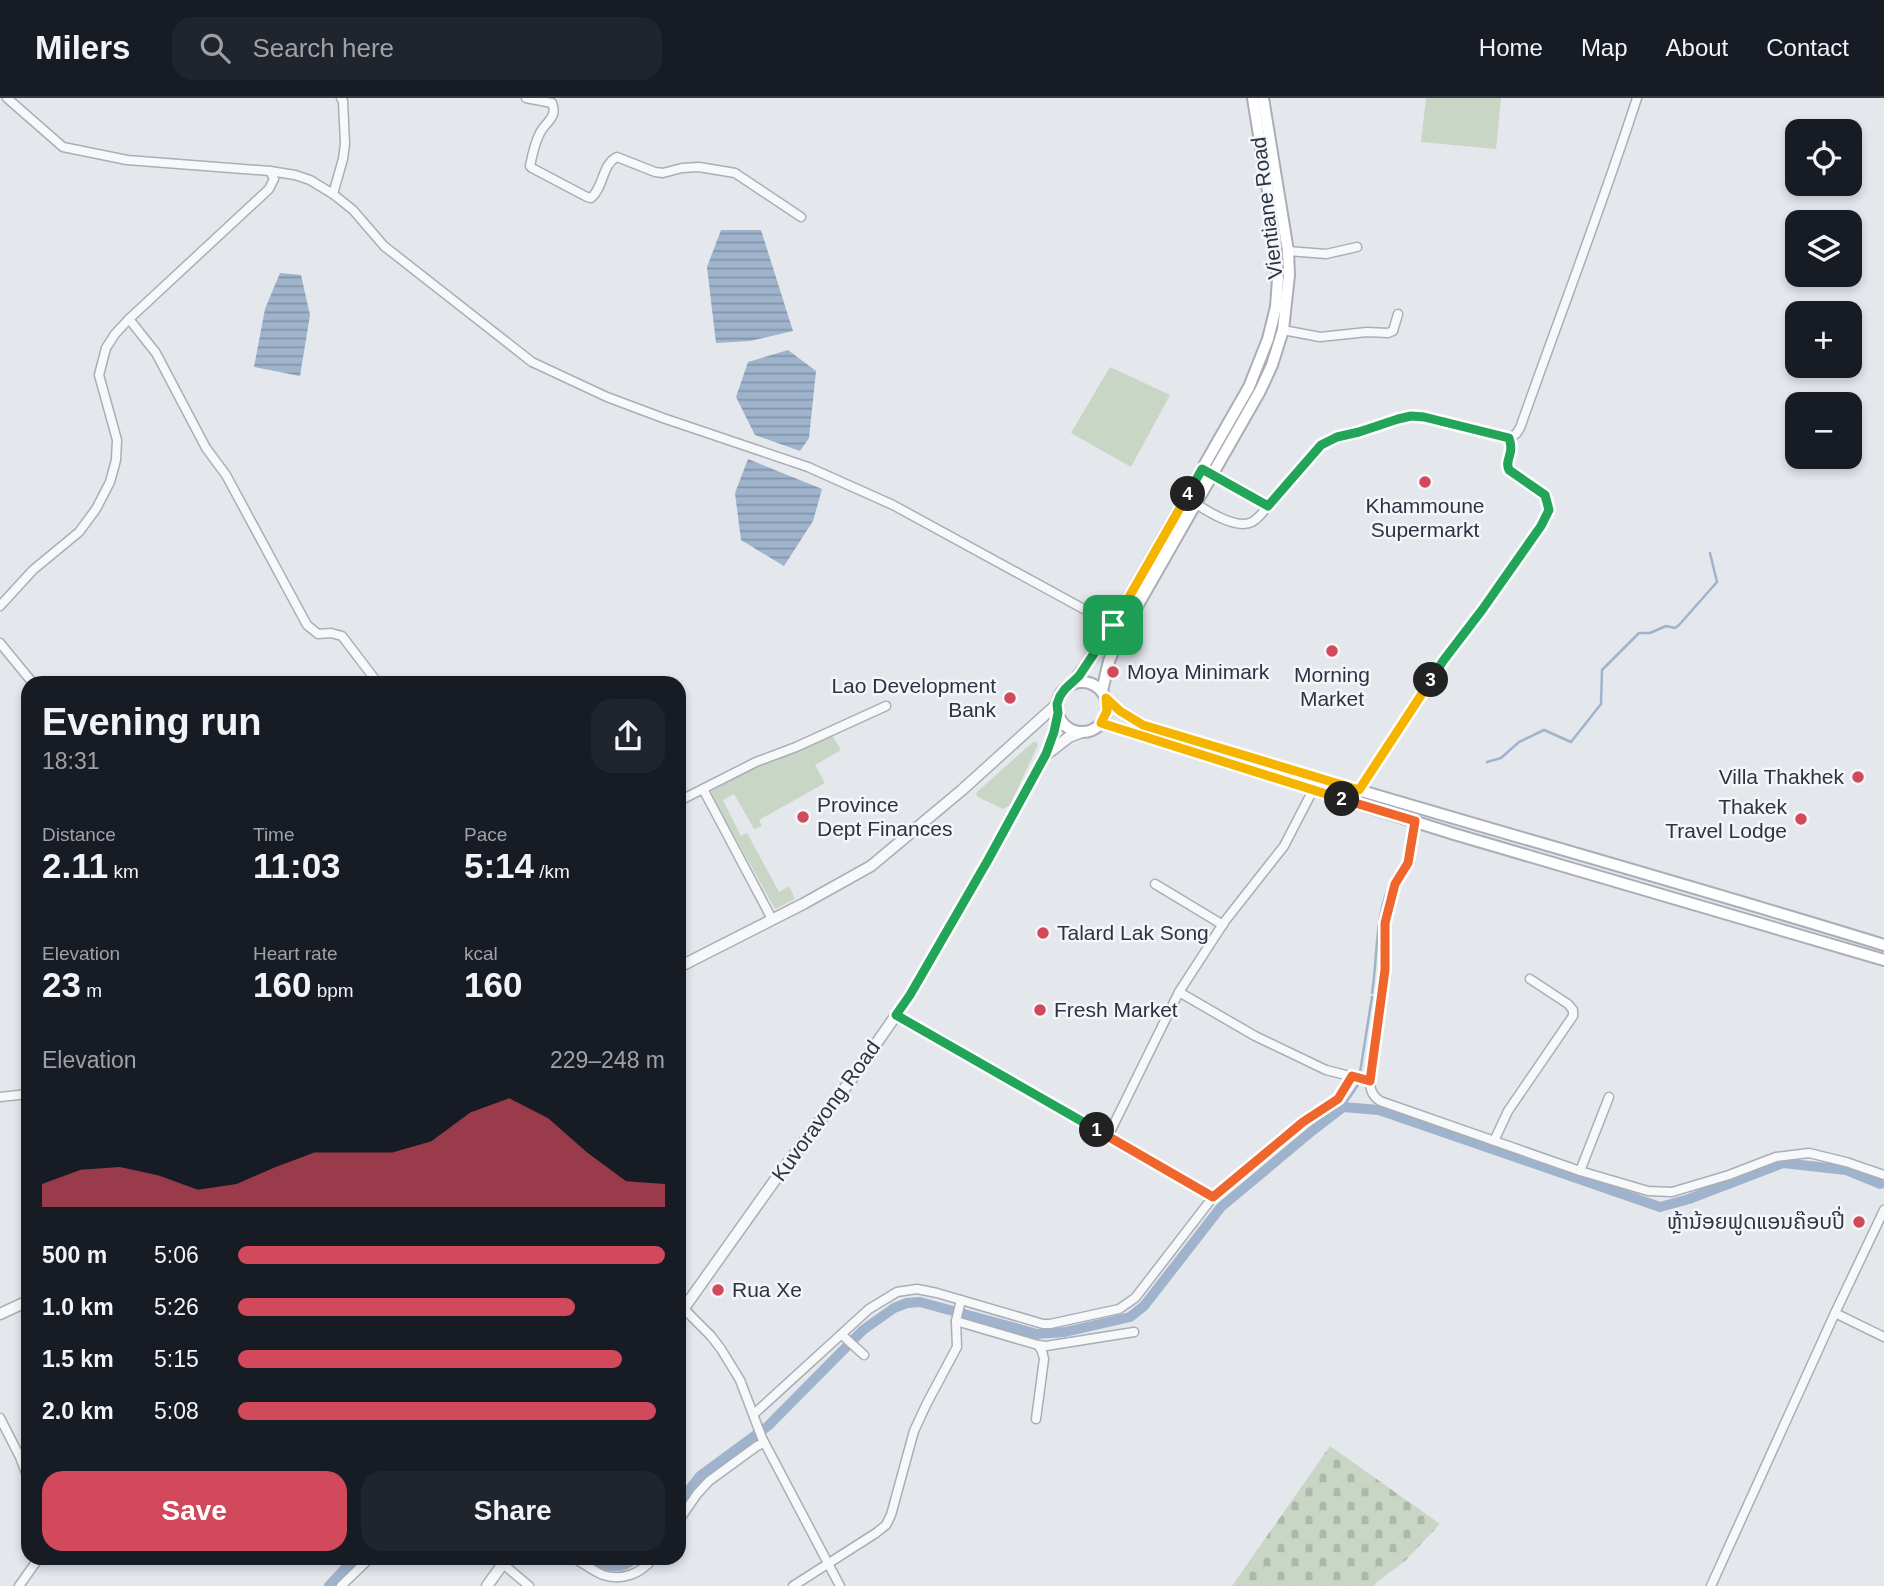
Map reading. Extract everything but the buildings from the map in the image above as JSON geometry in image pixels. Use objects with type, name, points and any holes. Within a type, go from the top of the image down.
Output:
[{"type":"main road","name":"Vientiane Road","points":[[1072,684],[1113,625],[1208,472],[1249,387],[1268,339],[1276,307],[1278,279],[1275,235],[1253,98]]},
{"type":"main road","points":[[1263,98],[1288,251],[1283,330],[1272,365],[1260,391],[1208,472],[1196,505],[1119,638],[1109,661],[1104,694],[1107,711],[1101,723],[1082,732],[1069,729],[1060,719],[1057,708],[1065,689],[1072,684],[1088,682],[1104,694],[1120,711],[1143,725],[1707,890],[1884,945]]},
{"type":"main road","points":[[1101,723],[1454,834],[1884,960]]},
{"type":"street","points":[[7,98],[63,147],[127,160],[270,171],[302,177],[333,194],[353,210],[381,244],[532,362],[607,397],[808,467],[893,505],[1113,625]]},
{"type":"street","points":[[526,98],[552,103],[554,110],[553,118],[540,132],[530,166],[587,197],[591,198],[596,194],[610,160],[617,157],[655,172],[699,167],[735,173],[801,217]]},
{"type":"street","points":[[1196,505],[1222,519],[1243,525],[1253,522],[1321,445],[1337,437],[1411,416],[1509,438],[1516,435],[1579,268],[1637,98]]},
{"type":"street","points":[[333,194],[345,144],[344,99]]},
{"type":"street","points":[[0,606],[33,570],[79,532],[96,509],[110,482],[116,460],[117,440],[99,375],[106,348],[129,318],[269,189],[274,179],[270,171]]},
{"type":"street","points":[[1288,251],[1326,254],[1357,247]]},
{"type":"street","points":[[1283,330],[1320,337],[1367,332],[1388,333],[1394,331],[1398,314]]},
{"type":"street","points":[[129,318],[163,365],[206,448],[226,475],[307,625],[318,634],[334,633],[342,636],[372,676]]},
{"type":"street","points":[[1359,790],[1443,661],[1541,526],[1549,510],[1545,495],[1509,470],[1512,451],[1509,438]]},
{"type":"street","points":[[1208,472],[1268,506]]},
{"type":"street","points":[[0,643],[27,676]]},
{"type":"street","points":[[686,798],[756,761],[796,747],[886,706]]},
{"type":"street","points":[[686,963],[871,866],[1057,708]]},
{"type":"street","name":"Kuvoravong Road","points":[[686,1305],[910,995],[1046,754],[1054,732],[1057,708]]},
{"type":"street","points":[[1046,754],[1082,732]]},
{"type":"street","points":[[703,789],[772,919]]},
{"type":"street","points":[[1108,1136],[1179,992],[1223,925],[1284,846],[1313,790]]},
{"type":"street","points":[[1415,821],[1408,863],[1395,884],[1385,923],[1385,970],[1370,1081],[1372,1093],[1380,1101],[1580,1171],[1648,1191],[1671,1192],[1776,1157],[1809,1153],[1884,1175]]},
{"type":"street","points":[[1155,884],[1223,925]]},
{"type":"street","points":[[1494,1141],[1508,1111],[1573,1016],[1573,1010],[1568,1004],[1530,979]]},
{"type":"street","points":[[1179,992],[1255,1037],[1326,1070],[1370,1081]]},
{"type":"street","points":[[896,1015],[1213,1197]]},
{"type":"street","points":[[754,1414],[869,1309],[897,1292],[918,1289],[937,1293],[1043,1324],[1119,1309],[1135,1298],[1213,1197],[1303,1122],[1338,1099],[1352,1076]]},
{"type":"street","points":[[0,1097],[21,1095]]},
{"type":"street","points":[[1580,1171],[1609,1097]]},
{"type":"street","points":[[1711,1586],[1884,1210]]},
{"type":"street","points":[[793,1586],[886,1525],[914,1431],[957,1347],[956,1321],[961,1300]]},
{"type":"street","points":[[0,1314],[21,1304]]},
{"type":"street","points":[[1835,1313],[1884,1337]]},
{"type":"street","points":[[686,1316],[711,1336],[740,1380],[763,1440],[839,1586]]},
{"type":"street","points":[[956,1321],[1046,1346],[1134,1332]]},
{"type":"street","points":[[842,1335],[864,1355]]},
{"type":"street","points":[[1037,1419],[1044,1359],[1038,1345]]},
{"type":"street","points":[[0,1418],[21,1460]]},
{"type":"street","points":[[686,1510],[709,1481],[763,1440]]},
{"type":"street","points":[[19,1586],[34,1565]]},
{"type":"street","points":[[341,1586],[363,1565]]},
{"type":"street","points":[[487,1586],[502,1565]]},
{"type":"street","points":[[509,1565],[529,1586]]},
{"type":"street","points":[[586,1565],[602,1574],[628,1576],[645,1565]]},
{"type":"green space","points":[[1426,98],[1501,98],[1496,149],[1421,142]]},
{"type":"green space","points":[[1110,367],[1170,395],[1131,467],[1071,433]]},
{"type":"green space","points":[[831,734],[841,750],[815,765],[825,783],[759,820],[762,826],[754,829],[734,794],[723,800],[741,836],[747,833],[779,892],[789,886],[795,899],[775,909],[711,794],[757,765]]},
{"type":"green space","points":[[1033,742],[1038,745],[1010,805],[1003,809],[978,797],[977,792]]},
{"type":"green space","points":[[1330,1446],[1440,1524],[1405,1561],[1374,1586],[1232,1586]]},
{"type":"water","points":[[721,230],[761,230],[793,331],[750,341],[716,343],[707,267]]},
{"type":"water","points":[[280,273],[301,275],[310,315],[300,376],[254,367],[265,309]]},
{"type":"water","points":[[788,350],[816,371],[809,438],[800,451],[755,435],[736,397],[748,362]]},
{"type":"water","points":[[748,459],[822,489],[813,521],[784,566],[741,540],[735,493]]},
{"type":"waterway","points":[[1487,762],[1501,758],[1519,742],[1544,730],[1571,742],[1601,704],[1602,670],[1639,633],[1650,633],[1666,626],[1675,628],[1679,625],[1717,582],[1710,553]]},
{"type":"waterway","points":[[1372,993],[1380,918],[1394,878]]},
{"type":"waterway","points":[[1343,1107],[1358,1085],[1372,997]]},
{"type":"waterway","points":[[686,1494],[700,1476],[768,1426],[863,1330],[894,1308],[920,1302],[1037,1334],[1065,1332],[1130,1317],[1144,1306],[1221,1207],[1343,1107],[1379,1110],[1660,1207],[1689,1199],[1783,1163],[1846,1170],[1880,1184]]},
{"type":"waterway","points":[[329,1586],[348,1565]]},
{"type":"waterway","points":[[607,1565],[624,1565]]},
{"type":"place","name":"Khammoune Supermarkt","points":[[1425,482]]},
{"type":"place","name":"Morning Market","points":[[1332,651]]},
{"type":"place","name":"Moya Minimark","points":[[1113,672]]},
{"type":"place","name":"Lao Development Bank","points":[[1010,698]]},
{"type":"place","name":"Villa Thakhek","points":[[1858,777]]},
{"type":"place","name":"Province Dept Finances","points":[[803,817]]},
{"type":"place","name":"Thakek Travel Lodge","points":[[1801,819]]},
{"type":"place","name":"Talard Lak Song","points":[[1043,933]]},
{"type":"place","name":"Fresh Market","points":[[1040,1010]]},
{"type":"place","name":"ຫຼ້ານ້ອຍຟູດແອນຄ໊ອບປີ່","points":[[1859,1222]]},
{"type":"place","name":"Rua Xe","points":[[718,1290]]},
{"type":"route","points":[[1424,417],[1509,438],[1512,451],[1507,466],[1509,470],[1545,495],[1548,501],[1549,510],[1541,526],[1443,661],[1359,790],[1143,725],[1128,717],[1106,698],[1107,711],[1101,723],[1415,821],[1408,863],[1395,884],[1385,923],[1385,970],[1370,1081],[1352,1076],[1342,1095],[1334,1103],[1303,1122],[1213,1197],[896,1015],[1012,819],[1046,754],[1054,732],[1060,696],[1079,676],[1113,625],[1202,469],[1268,506],[1316,450],[1329,440],[1398,419],[1424,417]]}]
